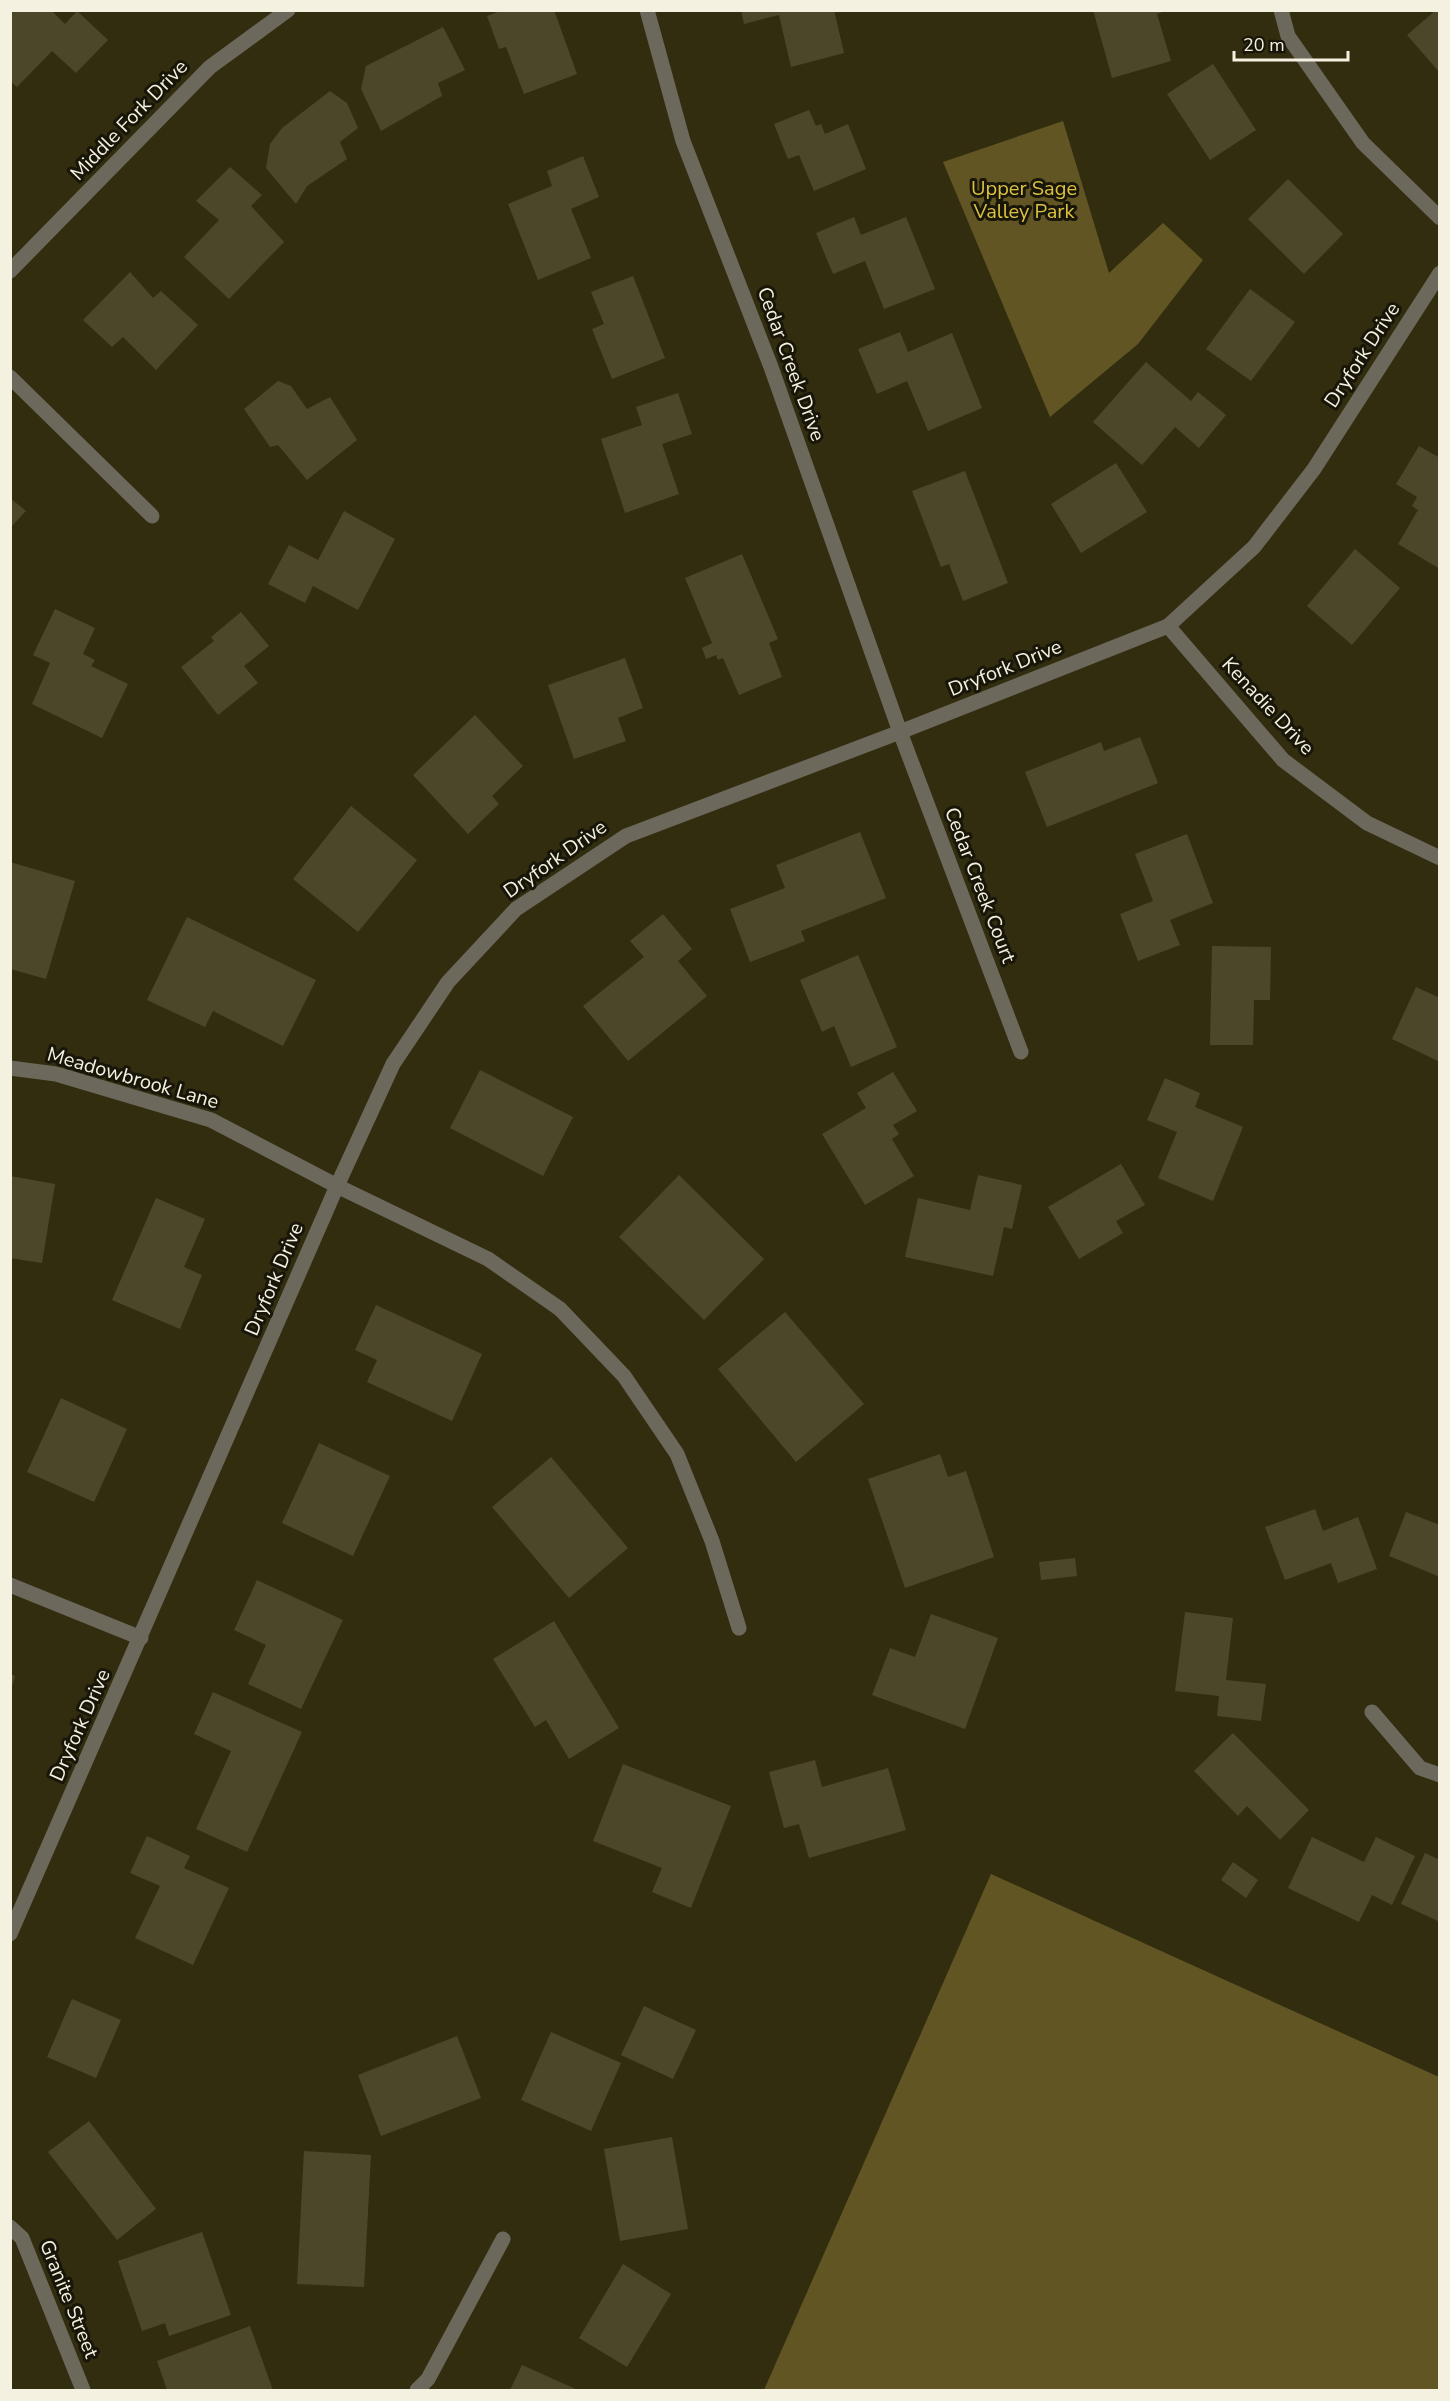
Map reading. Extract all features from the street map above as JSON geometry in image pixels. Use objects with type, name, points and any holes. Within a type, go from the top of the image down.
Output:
[{"type":"street","name":"Middle Fork Drive","points":[[10,271],[210,67],[288,10]]},
{"type":"street","name":"Cedar Creek Drive","points":[[647,10],[683,141],[771,367],[900,732]]},
{"type":"street","points":[[1281,10],[1288,36],[1363,143],[1440,218]]},
{"type":"street","name":"Dryfork Drive","points":[[10,1934],[337,1186],[393,1064],[448,982],[516,909],[626,836],[900,732],[1167,626],[1254,547],[1314,469],[1440,273]]},
{"type":"street","points":[[10,378],[152,516]]},
{"type":"street","name":"Kenadie Drive","points":[[1167,626],[1283,760],[1367,823],[1440,858]]},
{"type":"street","name":"Cedar Creek Court","points":[[900,732],[1022,1052]]},
{"type":"street","name":"Meadowbrook Lane","points":[[10,1068],[56,1074],[211,1120],[337,1186],[488,1259],[560,1309],[624,1376],[677,1454],[712,1541],[739,1628]]},
{"type":"street","points":[[10,1585],[141,1638]]},
{"type":"street","points":[[1372,1712],[1420,1767],[1440,1775]]},
{"type":"street","name":"Granite Street","points":[[10,2227],[22,2238],[83,2391]]},
{"type":"street","points":[[417,2391],[428,2379],[503,2239]]},
{"type":"green space","name":"Upper Sage Valley Park","points":[[1063,121],[1109,273],[1163,223],[1203,260],[1138,344],[1050,417],[943,162]]},
{"type":"green space","points":[[991,1874],[1439,2077],[1439,2390],[764,2390]]},
{"type":"building","points":[[13,10],[51,10],[65,24],[77,11],[108,40],[76,73],[52,51],[17,87],[10,81],[10,13]]},
{"type":"building","points":[[503,10],[554,10],[577,74],[524,94],[506,47],[499,49],[487,16]]},
{"type":"building","points":[[741,10],[834,10],[844,53],[791,67],[779,15],[744,24]]},
{"type":"building","points":[[1093,10],[1168,10],[1157,14],[1171,61],[1112,78]]},
{"type":"building","points":[[1436,10],[1440,10],[1440,73],[1407,35]]},
{"type":"building","points":[[443,27],[465,70],[438,83],[442,96],[381,131],[361,89],[366,66]]},
{"type":"building","points":[[1213,64],[1256,130],[1210,160],[1167,94]]},
{"type":"building","points":[[330,91],[347,103],[358,128],[340,142],[347,159],[307,186],[296,204],[266,168],[270,144],[282,128]]},
{"type":"building","points":[[809,110],[816,126],[821,124],[825,134],[848,124],[866,169],[814,191],[799,155],[788,159],[774,124]]},
{"type":"building","points":[[583,156],[599,197],[571,209],[591,258],[538,280],[508,204],[552,186],[547,171]]},
{"type":"building","points":[[230,167],[262,195],[251,206],[284,242],[229,299],[184,257],[219,220],[196,201]]},
{"type":"building","points":[[1288,179],[1343,234],[1304,274],[1248,219]]},
{"type":"building","points":[[854,217],[861,235],[906,217],[935,289],[884,309],[865,261],[833,274],[816,233]]},
{"type":"building","points":[[130,272],[153,298],[161,291],[198,325],[156,370],[123,337],[112,347],[83,320]]},
{"type":"building","points":[[633,276],[665,358],[612,379],[592,329],[604,324],[591,292]]},
{"type":"building","points":[[1250,289],[1295,322],[1251,381],[1206,349]]},
{"type":"building","points":[[900,332],[908,352],[952,333],[982,408],[928,431],[907,381],[877,394],[858,349]]},
{"type":"building","points":[[1146,362],[1191,401],[1198,392],[1226,415],[1199,448],[1175,427],[1142,465],[1093,422]]},
{"type":"building","points":[[278,381],[291,386],[307,409],[330,397],[357,440],[307,480],[278,445],[270,447],[244,409]]},
{"type":"building","points":[[678,393],[692,434],[662,444],[679,494],[625,513],[601,439],[642,425],[636,407]]},
{"type":"building","points":[[1419,446],[1440,458],[1440,569],[1398,544],[1418,510],[1412,506],[1417,497],[1396,484]]},
{"type":"building","points":[[1116,463],[1147,512],[1081,553],[1051,504]]},
{"type":"building","points":[[965,471],[1008,583],[963,601],[949,564],[941,567],[912,491]]},
{"type":"building","points":[[10,498],[26,511],[10,528]]},
{"type":"building","points":[[344,511],[395,539],[358,610],[313,586],[305,603],[268,584],[289,545],[318,560]]},
{"type":"building","points":[[1355,549],[1400,588],[1352,645],[1307,606]]},
{"type":"building","points":[[742,554],[778,639],[769,643],[782,677],[739,695],[723,658],[718,660],[716,655],[706,659],[702,648],[712,643],[685,578]]},
{"type":"building","points":[[55,609],[95,628],[83,654],[95,660],[91,666],[128,684],[102,738],[32,704],[50,663],[33,655]]},
{"type":"building","points":[[241,612],[269,646],[244,666],[258,683],[218,715],[181,667],[214,641],[211,637]]},
{"type":"building","points":[[625,658],[643,708],[618,718],[626,741],[574,759],[548,685]]},
{"type":"building","points":[[475,715],[523,766],[492,796],[499,804],[468,834],[413,775]]},
{"type":"building","points":[[1140,737],[1158,783],[1047,827],[1025,772],[1101,742],[1104,751]]},
{"type":"building","points":[[351,806],[417,860],[358,932],[293,879]]},
{"type":"building","points":[[860,832],[886,898],[801,931],[805,941],[750,962],[730,909],[785,888],[776,865]]},
{"type":"building","points":[[1187,834],[1213,903],[1170,920],[1180,945],[1138,961],[1120,914],[1153,901],[1135,854]]},
{"type":"building","points":[[10,862],[75,881],[46,979],[10,969]]},
{"type":"building","points":[[663,914],[692,949],[678,961],[707,996],[628,1061],[583,1006],[644,957],[630,941]]},
{"type":"building","points":[[187,917],[316,980],[283,1046],[213,1011],[205,1027],[147,1000]]},
{"type":"building","points":[[1212,946],[1271,947],[1270,1000],[1254,1000],[1253,1045],[1210,1045]]},
{"type":"building","points":[[858,955],[897,1047],[851,1067],[834,1026],[822,1032],[800,980]]},
{"type":"building","points":[[1416,987],[1440,998],[1440,1062],[1392,1039]]},
{"type":"building","points":[[480,1070],[573,1117],[543,1176],[450,1128]]},
{"type":"building","points":[[893,1072],[917,1111],[893,1125],[899,1134],[892,1139],[914,1176],[865,1205],[822,1134],[866,1108],[857,1093]]},
{"type":"building","points":[[1165,1078],[1200,1093],[1195,1107],[1243,1127],[1213,1201],[1158,1178],[1177,1132],[1147,1120]]},
{"type":"building","points":[[1121,1164],[1145,1205],[1116,1221],[1123,1233],[1079,1259],[1048,1207]]},
{"type":"building","points":[[679,1175],[764,1259],[704,1320],[619,1237]]},
{"type":"building","points":[[978,1175],[1022,1185],[1012,1229],[1004,1227],[993,1276],[905,1257],[918,1198],[970,1210]]},
{"type":"building","points":[[10,1176],[55,1184],[42,1263],[10,1258]]},
{"type":"building","points":[[156,1198],[205,1219],[184,1267],[202,1275],[180,1329],[112,1300]]},
{"type":"building","points":[[376,1305],[482,1354],[452,1421],[367,1382],[377,1360],[355,1350]]},
{"type":"building","points":[[785,1312],[864,1404],[796,1462],[718,1369]]},
{"type":"building","points":[[61,1398],[127,1429],[94,1502],[27,1472]]},
{"type":"building","points":[[319,1443],[390,1476],[353,1556],[282,1523]]},
{"type":"building","points":[[940,1454],[948,1477],[966,1471],[994,1557],[905,1588],[868,1479]]},
{"type":"building","points":[[551,1457],[628,1548],[569,1598],[492,1507]]},
{"type":"building","points":[[1315,1509],[1323,1531],[1358,1517],[1377,1569],[1338,1583],[1331,1563],[1285,1580],[1265,1527]]},
{"type":"building","points":[[1406,1512],[1440,1525],[1440,1577],[1389,1556]]},
{"type":"building","points":[[1075,1558],[1077,1576],[1041,1580],[1039,1562]]},
{"type":"building","points":[[257,1580],[343,1620],[301,1709],[248,1684],[266,1645],[234,1630]]},
{"type":"building","points":[[1185,1612],[1233,1618],[1226,1680],[1266,1684],[1261,1721],[1217,1716],[1219,1696],[1175,1691]]},
{"type":"building","points":[[931,1614],[998,1638],[965,1729],[872,1695],[890,1648],[915,1657]]},
{"type":"building","points":[[554,1621],[619,1728],[569,1759],[546,1720],[535,1727],[493,1659]]},
{"type":"building","points":[[10,1674],[15,1676],[11,1690],[10,1690]]},
{"type":"building","points":[[213,1692],[302,1732],[247,1852],[196,1829],[231,1751],[194,1734]]},
{"type":"building","points":[[1233,1733],[1309,1810],[1280,1840],[1247,1806],[1238,1816],[1194,1771]]},
{"type":"building","points":[[815,1760],[822,1787],[888,1768],[906,1830],[809,1858],[799,1824],[784,1828],[769,1772]]},
{"type":"building","points":[[623,1764],[731,1806],[691,1908],[652,1892],[662,1868],[593,1841]]},
{"type":"building","points":[[147,1836],[190,1856],[184,1868],[229,1888],[193,1965],[135,1938],[160,1886],[130,1873]]},
{"type":"building","points":[[1312,1837],[1364,1862],[1376,1837],[1415,1856],[1392,1905],[1372,1895],[1359,1922],[1288,1888]]},
{"type":"building","points":[[1425,1853],[1440,1860],[1440,1922],[1401,1904]]},
{"type":"building","points":[[1233,1862],[1258,1880],[1246,1898],[1221,1880]]},
{"type":"building","points":[[72,1999],[121,2020],[96,2078],[47,2057]]},
{"type":"building","points":[[644,2006],[696,2030],[673,2079],[621,2055]]},
{"type":"building","points":[[551,2032],[621,2063],[591,2131],[521,2100]]},
{"type":"building","points":[[457,2036],[481,2098],[381,2136],[358,2075]]},
{"type":"building","points":[[89,2121],[156,2209],[117,2240],[48,2152]]},
{"type":"building","points":[[672,2137],[688,2229],[620,2241],[604,2149]]},
{"type":"building","points":[[304,2151],[371,2155],[364,2287],[297,2284]]},
{"type":"building","points":[[202,2232],[231,2315],[169,2336],[165,2323],[142,2331],[118,2261]]},
{"type":"building","points":[[623,2264],[671,2294],[627,2367],[579,2338]]},
{"type":"building","points":[[250,2326],[273,2390],[167,2390],[157,2361]]},
{"type":"building","points":[[522,2365],[578,2390],[510,2390]]}]
